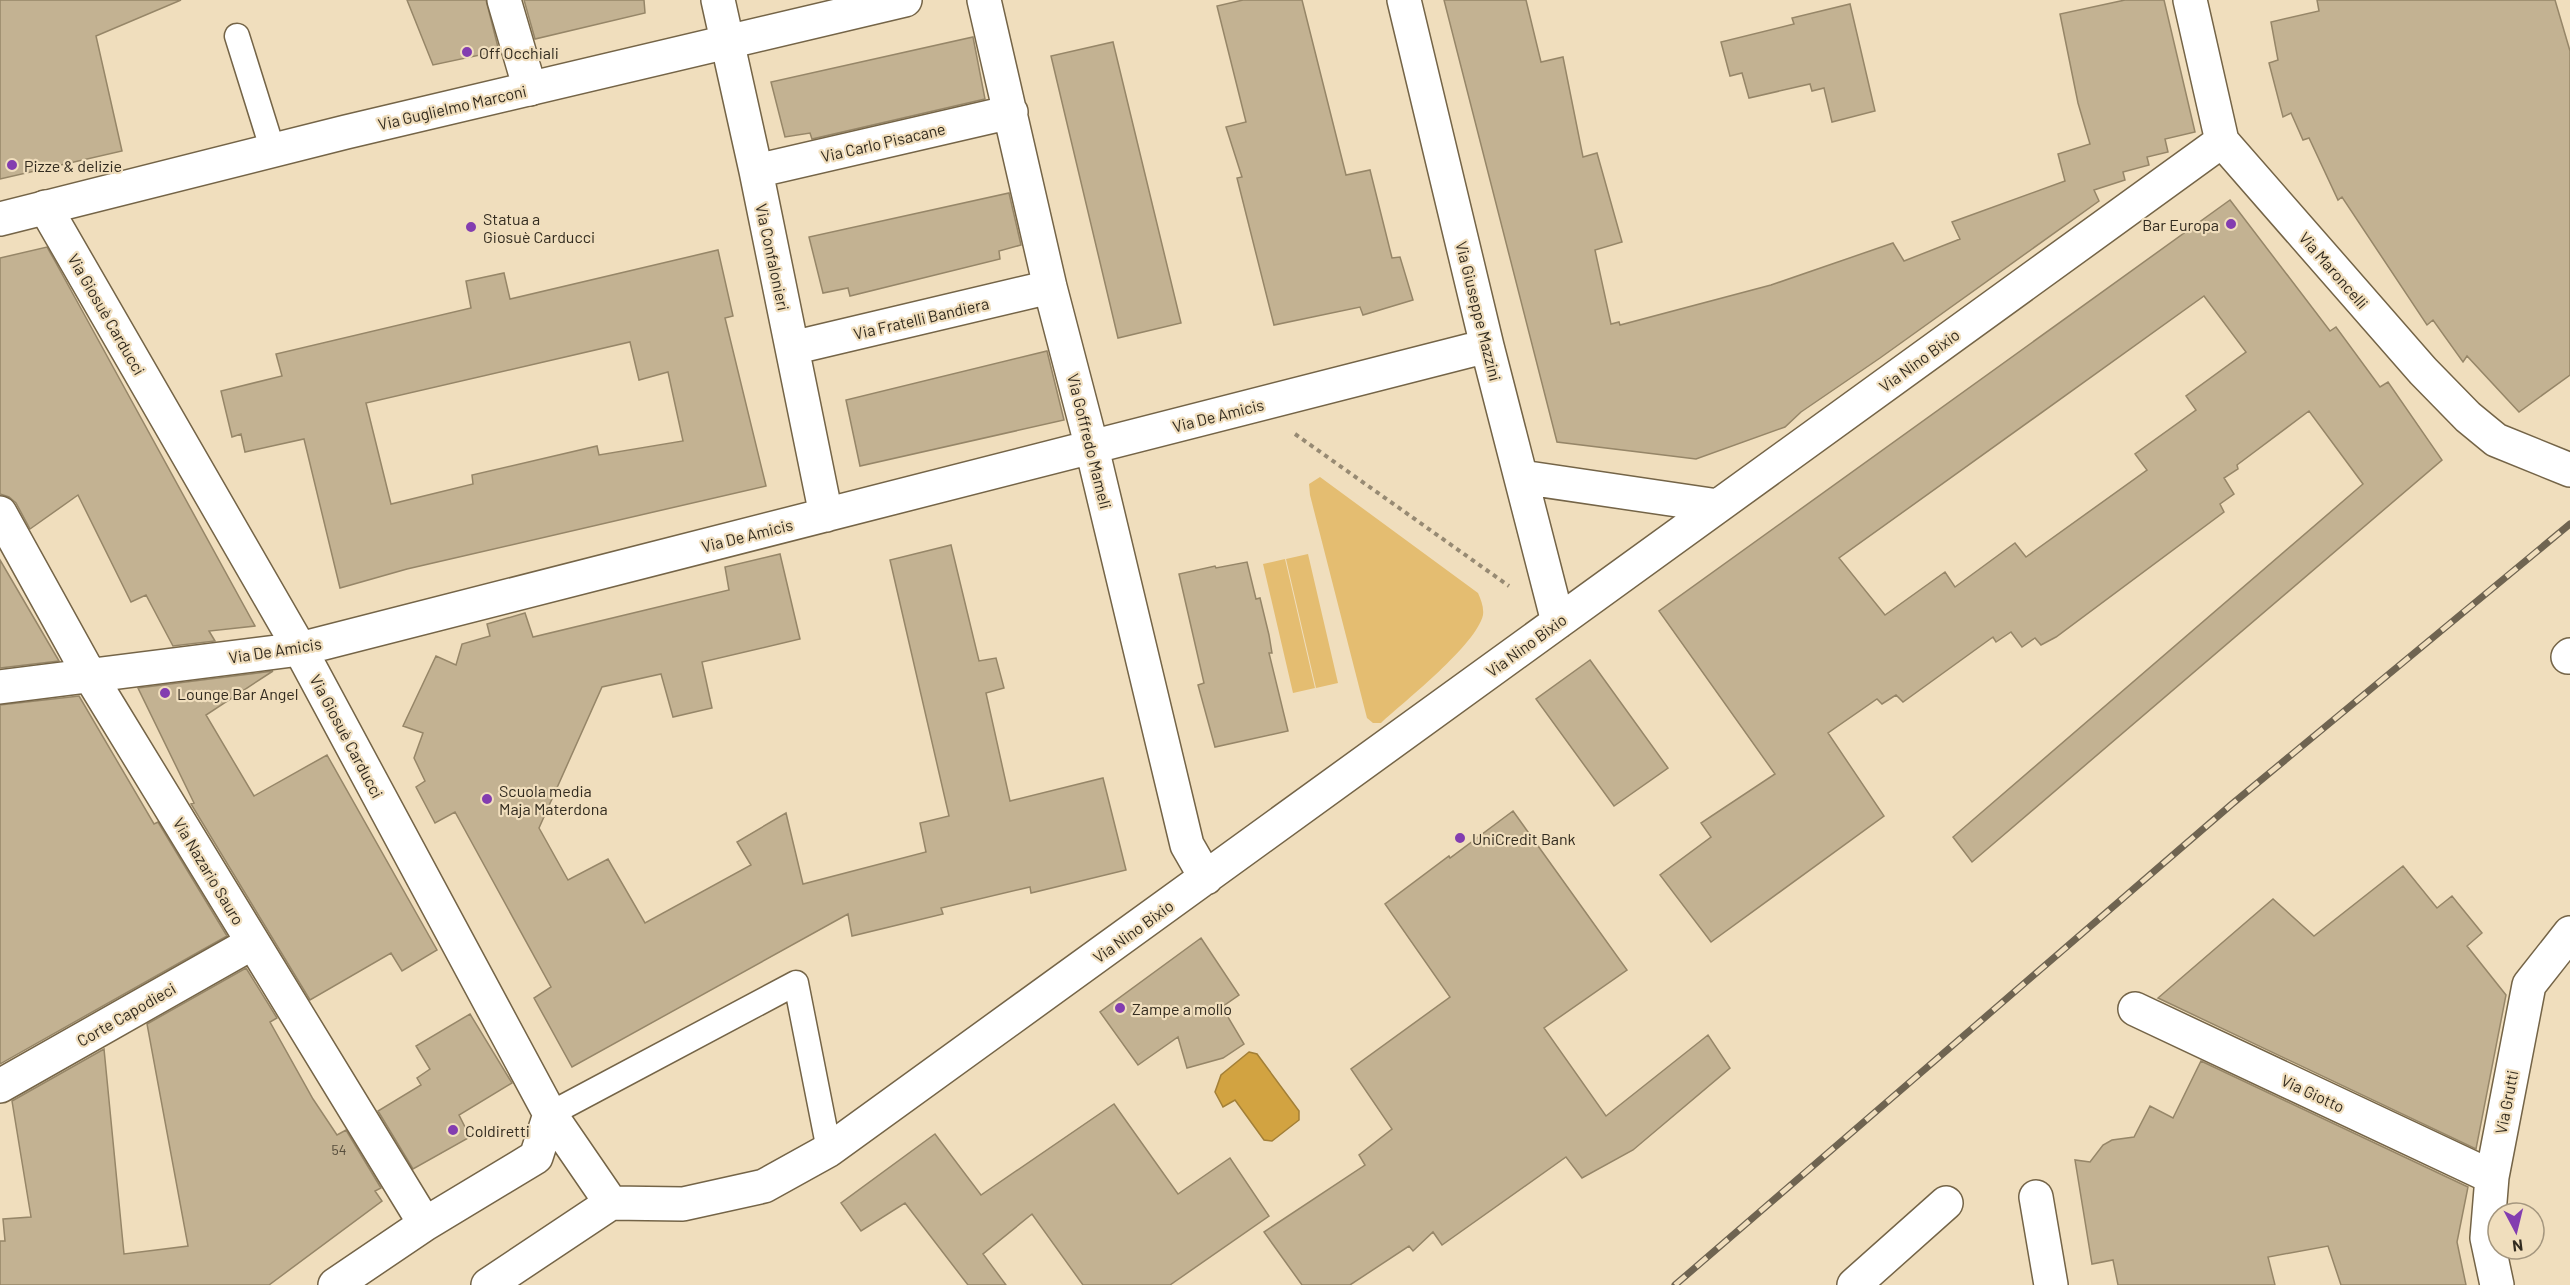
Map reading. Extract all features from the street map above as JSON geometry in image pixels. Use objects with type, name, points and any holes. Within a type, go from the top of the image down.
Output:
[{"type":"street","points":[[504,0],[530,89]]},
{"type":"street","name":"Via Confalonieri","points":[[718,0],[756,171],[826,515]]},
{"type":"street","name":"Via Guglielmo Marconi","points":[[0,219],[273,151],[905,0]]},
{"type":"street","name":"Via Goffredo Mameli","points":[[984,0],[1050,287],[1092,448],[1186,845],[1206,878]]},
{"type":"street","name":"Via Giuseppe Mazzini","points":[[1404,0],[1486,346],[1558,622]]},
{"type":"street","name":"Via Maroncelli","points":[[2190,0],[2222,141],[2423,371],[2468,417],[2496,440],[2570,470]]},
{"type":"street","name":"Via Carlo Pisacane","points":[[756,171],[1011,112]]},
{"type":"street","name":"Via Nino Bixio","points":[[611,1203],[683,1204],[765,1186],[830,1150],[2222,141]]},
{"type":"street","name":"Via Giosuè Carducci","points":[[45,207],[300,649],[550,1114],[611,1203]]},
{"type":"street","name":"Via Fratelli Bandiera","points":[[792,348],[1050,287]]},
{"type":"street","name":"Via De Amicis","points":[[0,687],[300,649],[1486,346]]},
{"type":"street","points":[[1521,477],[1718,506]]},
{"type":"street","name":"Via Nazario Sauro","points":[[0,513],[89,674],[425,1224]]},
{"type":"street","name":"Via Grutti","points":[[2497,1285],[2487,1238],[2492,1177],[2529,985],[2570,933]]},
{"type":"street","name":"Corte Capodieci","points":[[0,1086],[252,943]]},
{"type":"street","name":"Via Giotto","points":[[2135,1009],[2492,1177]]},
{"type":"street","points":[[335,1285],[425,1224],[536,1157],[550,1114]]},
{"type":"street","points":[[2036,1197],[2051,1285]]},
{"type":"street","points":[[488,1285],[611,1203]]},
{"type":"street","points":[[1854,1285],[1946,1203]]},
{"type":"lane","points":[[237,36],[273,151]]},
{"type":"lane","points":[[550,1114],[796,983],[830,1150]]},
{"type":"path","points":[[1256,406],[1510,587]]},
{"type":"shaded area","points":[[1320,477],[1478,593],[1482,604],[1483,615],[1468,641],[1439,672],[1381,723],[1373,723],[1367,718],[1310,495],[1309,484]]},
{"type":"shaded area","points":[[1308,554],[1338,683],[1316,688],[1286,559]]},
{"type":"shaded area","points":[[1285,559],[1315,688],[1293,693],[1263,564]]},
{"type":"shaded area","points":[[1249,1052],[1257,1054],[1299,1111],[1299,1120],[1272,1141],[1264,1140],[1235,1100],[1223,1107],[1215,1092],[1221,1075]]},
{"type":"building","points":[[0,0],[181,0],[96,36],[122,151],[0,179]]},
{"type":"building","points":[[407,0],[486,0],[499,51],[433,65]]},
{"type":"building","points":[[524,0],[644,0],[645,13],[535,39]]},
{"type":"building","points":[[1243,0],[1302,0],[1346,175],[1370,170],[1392,258],[1400,257],[1413,300],[1363,315],[1360,307],[1274,325],[1237,178],[1242,177],[1226,127],[1246,122],[1217,6]]},
{"type":"building","points":[[1444,0],[1526,0],[1541,62],[1563,57],[1583,157],[1597,153],[1622,242],[1595,250],[1611,324],[1619,322],[1620,325],[1771,285],[1893,243],[1904,261],[1960,239],[1952,222],[2065,181],[2058,154],[2090,144],[2078,103],[2060,14],[2125,0],[2164,0],[2195,132],[2165,139],[2168,152],[2147,157],[2149,165],[2123,172],[2125,180],[2094,190],[2099,201],[1801,412],[1785,427],[1696,459],[1557,442]]},
{"type":"building","points":[[2317,0],[2555,0],[2570,51],[2570,375],[2519,412],[2467,356],[2463,362],[2433,320],[2427,325],[2342,197],[2338,200],[2309,138],[2303,140],[2291,113],[2283,117],[2269,63],[2278,60],[2271,22],[2319,11]]},
{"type":"building","points":[[1850,4],[1875,111],[1832,122],[1824,88],[1812,91],[1810,84],[1749,98],[1742,73],[1730,76],[1721,42],[1794,24],[1792,18]]},
{"type":"building","points":[[973,37],[985,99],[812,139],[810,133],[785,137],[771,82]]},
{"type":"building","points":[[1113,42],[1181,323],[1118,338],[1051,56]]},
{"type":"building","points":[[1009,193],[1021,245],[999,251],[1000,259],[850,296],[848,288],[823,293],[809,237]]},
{"type":"building","points":[[2230,200],[2330,331],[2336,327],[2380,387],[2388,382],[2442,460],[1972,862],[1953,837],[2363,484],[2309,411],[2237,465],[2238,469],[2224,478],[2234,494],[2220,504],[2224,512],[2056,637],[2041,645],[2035,638],[2022,647],[2011,632],[1996,642],[1993,637],[1903,702],[1896,695],[1882,704],[1877,699],[1828,733],[1884,816],[1711,942],[1660,875],[1711,837],[1701,823],[1775,774],[1659,611]],"holes":[[[2204,296],[2246,352],[2186,396],[2196,410],[2135,454],[2147,470],[2026,557],[2015,543],[1955,587],[1945,572],[1885,615],[1839,558]]]},
{"type":"building","points":[[47,247],[255,626],[209,631],[215,641],[173,646],[146,595],[131,602],[78,495],[30,529],[16,503],[0,494],[0,258]]},
{"type":"building","points":[[718,250],[733,316],[725,318],[766,486],[407,569],[340,588],[304,439],[245,452],[241,434],[232,437],[221,391],[282,376],[276,354],[471,308],[466,281],[504,273],[510,299]],"holes":[[[630,342],[639,380],[668,372],[683,441],[599,455],[597,446],[472,475],[473,484],[391,504],[366,403]]]},
{"type":"building","points":[[1047,351],[1064,420],[860,466],[846,400]]},
{"type":"building","name":"Scuola media Maja Materdona","points":[[951,545],[979,661],[996,658],[1004,688],[986,693],[1010,801],[1103,778],[1126,870],[1031,893],[1030,887],[941,908],[943,914],[852,936],[848,914],[572,1067],[534,998],[551,987],[455,812],[435,823],[416,787],[425,781],[414,758],[423,733],[403,726],[436,656],[456,665],[462,644],[490,636],[487,624],[525,613],[533,637],[729,590],[725,567],[780,554],[800,639],[702,662],[712,708],[673,717],[661,674],[602,687],[539,828],[568,880],[608,859],[645,923],[751,865],[737,842],[786,813],[803,884],[926,852],[920,823],[949,816],[890,560]]},
{"type":"building","points":[[0,560],[38,625],[59,661],[0,668]]},
{"type":"building","points":[[1247,562],[1256,599],[1260,598],[1269,635],[1272,653],[1269,653],[1288,731],[1215,747],[1198,685],[1204,683],[1179,574]]},
{"type":"building","points":[[1590,660],[1668,768],[1614,806],[1536,699]]},
{"type":"building","points":[[273,671],[206,715],[254,796],[327,755],[437,950],[402,971],[391,953],[310,1000],[191,804],[194,803],[138,688]]},
{"type":"building","points":[[79,696],[154,824],[158,822],[227,936],[0,1064],[0,705]]},
{"type":"building","points":[[1513,811],[1627,970],[1544,1028],[1606,1116],[1708,1035],[1730,1068],[1633,1150],[1582,1178],[1566,1157],[1442,1245],[1433,1232],[1413,1251],[1409,1246],[1350,1285],[1302,1285],[1264,1232],[1365,1165],[1359,1155],[1392,1129],[1351,1069],[1450,997],[1385,904]]},
{"type":"building","points":[[2403,866],[2437,908],[2452,896],[2482,933],[2467,946],[2506,995],[2476,1149],[2158,998],[2273,899],[2314,936]]},
{"type":"building","points":[[1201,938],[1239,995],[1222,1007],[1244,1044],[1223,1058],[1187,1068],[1178,1037],[1138,1065],[1100,1012]]},
{"type":"building","points":[[246,968],[277,1018],[270,1022],[313,1099],[337,1135],[346,1130],[381,1188],[375,1191],[382,1201],[269,1285],[0,1285],[0,1241],[5,1241],[3,1219],[31,1217],[12,1101],[104,1049],[124,1254],[188,1246],[147,1024]]},
{"type":"building","points":[[470,1014],[512,1083],[459,1115],[470,1137],[413,1169],[378,1111],[421,1085],[417,1078],[430,1069],[416,1046]]},
{"type":"building","points":[[2201,1061],[2468,1187],[2457,1242],[2466,1285],[2341,1285],[2328,1246],[2268,1257],[2275,1285],[2118,1285],[2113,1260],[2092,1264],[2075,1160],[2090,1162],[2103,1145],[2112,1140],[2134,1137],[2150,1106],[2173,1118]]},
{"type":"building","points":[[1114,1104],[1178,1194],[1230,1158],[1269,1216],[1170,1285],[1083,1285],[1032,1214],[983,1254],[1006,1285],[968,1285],[905,1203],[861,1231],[841,1203],[935,1134],[981,1195]]},
{"type":"railway","points":[[1675,1285],[2232,804],[2570,524]]},
{"type":"place","name":"Off Occhiali","points":[[467,52]]},
{"type":"place","name":"Pizze & delizie","points":[[12,165]]},
{"type":"place","name":"Bar Europa","points":[[2231,224]]},
{"type":"place","name":"Statua a Giosuè Carducci","points":[[471,227]]},
{"type":"place","name":"Lounge Bar Angel","points":[[165,693]]},
{"type":"place","name":"Scuola media Maja Materdona","points":[[487,799]]},
{"type":"place","name":"UniCredit Bank","points":[[1460,838]]},
{"type":"place","name":"Zampe a mollo","points":[[1120,1008]]},
{"type":"place","name":"Coldiretti","points":[[453,1130]]}]
